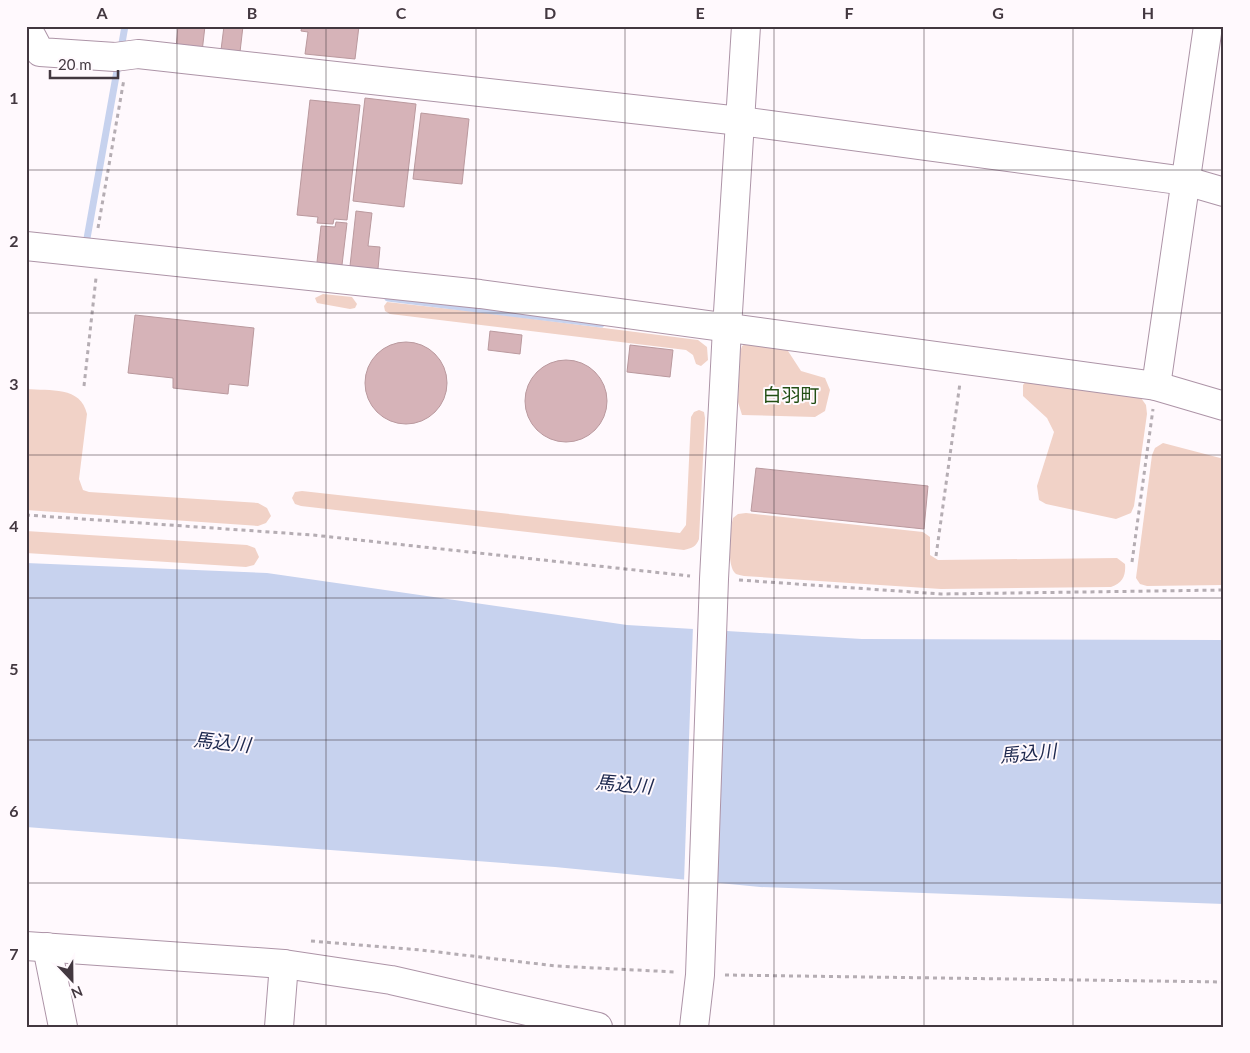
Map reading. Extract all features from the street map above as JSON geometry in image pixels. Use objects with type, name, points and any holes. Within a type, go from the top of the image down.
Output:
[{"type":"street","points":[[694,1027],[700,967],[714,585],[726,328],[746,26]]},
{"type":"street","points":[[1156,386],[1208,26]]},
{"type":"street","points":[[37,34],[40,52],[115,57],[138,54],[740,121],[1186,181],[1224,192]]},
{"type":"street","points":[[26,246],[480,294],[1156,386],[1224,406]]},
{"type":"street","points":[[63,1027],[37,946],[284,964],[391,980],[598,1027]]},
{"type":"street","points":[[279,1027],[284,964]]},
{"type":"path","points":[[84,386],[96,254],[128,56]]},
{"type":"path","points":[[936,556],[963,360]]},
{"type":"path","points":[[1132,562],[1156,386]]},
{"type":"path","points":[[26,515],[313,535],[714,585],[941,594],[1224,590]]},
{"type":"path","points":[[303,940],[421,950],[556,966],[700,967],[1224,982]]},
{"type":"shaded area","points":[[323,294],[352,297],[357,304],[355,308],[350,309],[317,303],[315,298]]},
{"type":"shaded area","points":[[387,302],[698,340],[707,347],[708,360],[701,366],[696,364],[693,355],[686,350],[390,314],[385,311],[384,306]]},
{"type":"shaded area","points":[[747,343],[781,346],[788,351],[801,371],[825,378],[830,390],[825,411],[815,417],[742,415],[738,402],[740,352],[742,346]]},
{"type":"shaded area","points":[[1026,381],[1141,398],[1146,405],[1147,414],[1134,506],[1131,513],[1116,519],[1046,504],[1039,500],[1037,486],[1054,432],[1047,418],[1023,396],[1023,385]]},
{"type":"shaded area","points":[[26,389],[54,390],[71,394],[84,405],[87,414],[79,479],[83,490],[89,492],[258,503],[267,508],[271,516],[266,523],[258,526],[26,510]]},
{"type":"shaded area","points":[[699,410],[704,412],[705,418],[699,539],[697,544],[689,549],[684,550],[301,506],[295,504],[292,498],[295,492],[302,491],[680,533],[686,525],[691,417],[694,412]]},
{"type":"shaded area","points":[[1163,443],[1224,459],[1224,585],[1147,586],[1140,584],[1136,578],[1152,455],[1155,448]]},
{"type":"shaded area","points":[[746,513],[923,532],[930,537],[930,555],[938,560],[1117,558],[1125,564],[1125,572],[1121,581],[1111,587],[941,589],[744,576],[736,574],[733,570],[730,548],[733,518],[738,514]]},
{"type":"shaded area","points":[[26,531],[247,545],[255,548],[259,557],[254,565],[246,567],[26,553]]},
{"type":"water","name":"馬込川","points":[[26,563],[267,573],[627,625],[862,639],[1224,640],[1224,904],[760,887],[555,867],[26,827]]},
{"type":"pier","points":[[693,626],[720,628],[711,885],[684,882]]},
{"type":"building","points":[[178,26],[205,26],[202,52],[176,49]]},
{"type":"building","points":[[224,26],[243,26],[240,52],[221,50]]},
{"type":"building","points":[[302,26],[359,26],[355,59],[305,54],[308,32],[301,31]]},
{"type":"building","points":[[365,98],[416,104],[404,207],[353,201]]},
{"type":"building","points":[[310,100],[360,105],[347,220],[334,219],[333,224],[317,223],[318,217],[297,215]]},
{"type":"building","points":[[421,113],[469,119],[462,184],[413,179]]},
{"type":"building","points":[[356,211],[372,213],[368,246],[380,247],[378,269],[350,266]]},
{"type":"building","points":[[336,222],[347,223],[342,265],[317,262],[321,226],[335,227]]},
{"type":"building","points":[[135,315],[254,328],[248,386],[229,384],[228,394],[173,388],[173,378],[128,373]]},
{"type":"building","points":[[490,331],[522,335],[520,354],[488,350]]},
{"type":"building","points":[[406,342],[422,345],[435,354],[444,367],[447,383],[444,399],[435,412],[422,421],[406,424],[390,421],[377,412],[368,399],[365,383],[368,367],[377,354],[390,345]]},
{"type":"building","points":[[630,345],[673,350],[670,377],[627,372]]},
{"type":"building","points":[[566,360],[582,363],[595,372],[604,385],[607,401],[604,417],[595,430],[582,439],[566,442],[550,439],[537,430],[528,417],[525,401],[528,385],[537,372],[550,363]]},
{"type":"building","points":[[756,468],[928,486],[924,529],[751,511]]},
{"type":"waterway","points":[[122,43],[125,26]]},
{"type":"waterway","points":[[86,244],[118,65]]},
{"type":"waterway","points":[[388,298],[601,324]]},
{"type":"district","name":"白羽町","points":[[791,395]]}]
